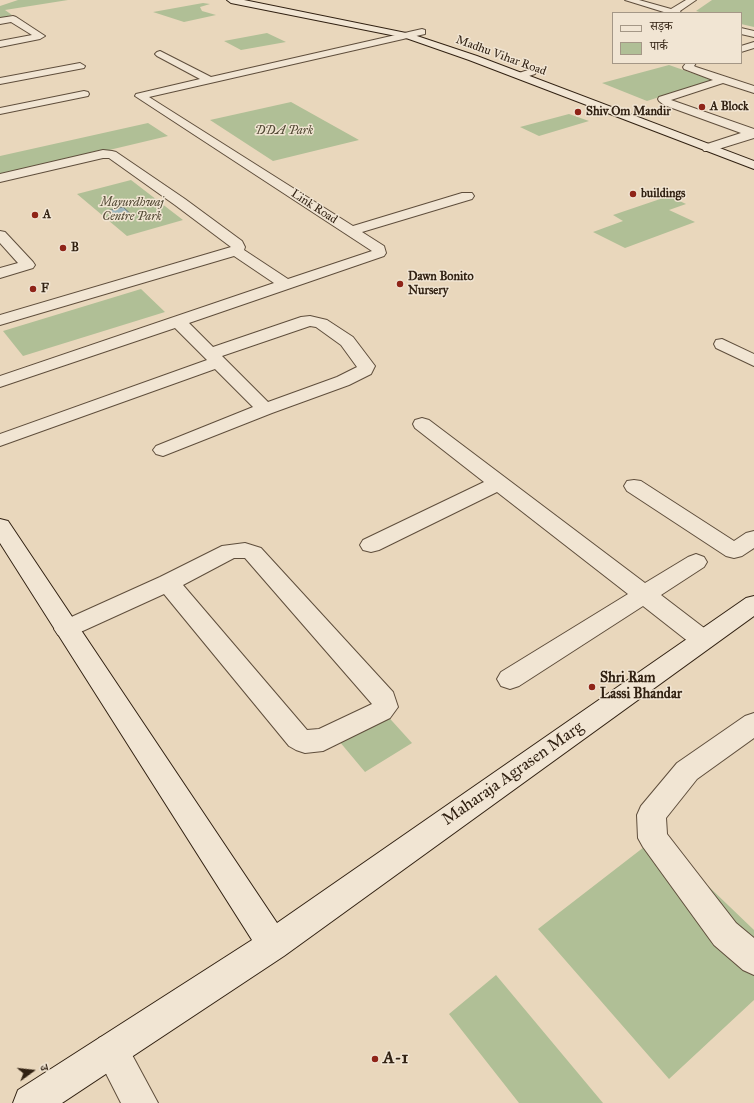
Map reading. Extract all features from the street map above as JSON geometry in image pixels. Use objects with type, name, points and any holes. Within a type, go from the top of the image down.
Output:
[{"type":"street","name":"Madhu Vihar Road","points":[[231,0],[408,36],[520,76],[754,165]]},
{"type":"street","name":"Madhu Vihar Road","points":[[263,0],[422,32],[754,156]]},
{"type":"street","points":[[629,0],[675,12],[692,0]]},
{"type":"street","points":[[0,21],[13,19],[40,36],[0,44]]},
{"type":"street","points":[[742,31],[754,34]]},
{"type":"street","name":"Link Road","points":[[0,382],[379,253],[379,249],[140,96],[422,32]]},
{"type":"street","points":[[742,49],[754,46]]},
{"type":"street","points":[[160,54],[209,80]]},
{"type":"street","points":[[0,77],[77,64],[0,81]]},
{"type":"street","points":[[690,64],[688,67],[722,80],[752,88]]},
{"type":"street","points":[[520,76],[531,72]]},
{"type":"street","points":[[722,80],[663,99],[668,103],[753,134]]},
{"type":"street","points":[[0,111],[84,94]]},
{"type":"street","points":[[708,148],[753,134]]},
{"type":"street","points":[[0,178],[103,154],[112,154],[237,244],[238,247],[236,251]]},
{"type":"street","points":[[351,231],[467,196]]},
{"type":"street","points":[[0,235],[28,265],[0,273]]},
{"type":"street","points":[[0,320],[236,251],[287,285]]},
{"type":"street","points":[[0,440],[215,358],[301,322],[310,321],[321,323],[347,341],[366,366],[365,370],[344,381],[265,409],[163,450]]},
{"type":"street","points":[[179,322],[265,409]]},
{"type":"street","points":[[722,344],[754,361]]},
{"type":"street","points":[[422,424],[703,640]]},
{"type":"street","points":[[371,545],[499,483]]},
{"type":"street","points":[[634,486],[734,551],[752,542]]},
{"type":"street","points":[[0,526],[273,945]]},
{"type":"street","points":[[66,629],[168,583],[230,551],[245,550],[253,553],[384,699],[385,707],[381,712],[323,740],[305,742],[298,738],[168,583]]},
{"type":"street","points":[[510,679],[646,595],[696,562]]},
{"type":"street","name":"Maharaja Agrasen Marg","points":[[31,1103],[273,945],[754,605]]},
{"type":"street","points":[[754,724],[687,771],[651,815],[653,838],[725,934],[754,959]]},
{"type":"street","points":[[111,1050],[140,1103]]},
{"type":"green space","points":[[18,0],[68,0],[5,10],[12,15],[0,18],[0,6]]},
{"type":"green space","points":[[712,0],[754,0],[754,27],[742,24],[742,12],[696,11]]},
{"type":"green space","points":[[203,3],[210,4],[200,7],[202,11],[216,15],[184,22],[153,12]]},
{"type":"green space","points":[[267,33],[286,42],[241,50],[224,41]]},
{"type":"green space","points":[[669,65],[712,80],[647,101],[602,83]]},
{"type":"green space","name":"DDA Park","points":[[291,102],[359,140],[273,161],[210,120]]},
{"type":"green space","points":[[569,114],[589,121],[539,136],[520,127]]},
{"type":"green space","points":[[148,123],[168,136],[0,176],[0,156]]},
{"type":"green space","name":"Mayurdhwaj Centre Park","points":[[131,180],[183,220],[127,236],[77,194]]},
{"type":"green space","points":[[669,196],[686,204],[669,210],[695,222],[625,248],[593,232],[623,221],[613,215]]},
{"type":"green space","points":[[141,289],[165,312],[23,356],[3,331]]},
{"type":"green space","points":[[383,711],[412,743],[365,772],[339,741]]},
{"type":"green space","points":[[657,837],[754,930],[754,1000],[669,1079],[538,929]]},
{"type":"green space","points":[[496,975],[603,1103],[519,1103],[449,1014]]},
{"type":"water","points":[[123,207],[133,216],[116,220],[107,211]]},
{"type":"place","name":"A Block","points":[[702,107]]},
{"type":"place","name":"Shiv Om Mandir","points":[[578,112]]},
{"type":"place","name":"buildings","points":[[633,194]]},
{"type":"place","name":"A","points":[[35,215]]},
{"type":"place","name":"B","points":[[63,248]]},
{"type":"place","name":"Dawn Bonito Nursery","points":[[400,284]]},
{"type":"place","name":"F","points":[[33,289]]},
{"type":"place","name":"Shri Ram Lassi Bhandar","points":[[592,687]]},
{"type":"place","name":"A-1","points":[[375,1059]]}]
